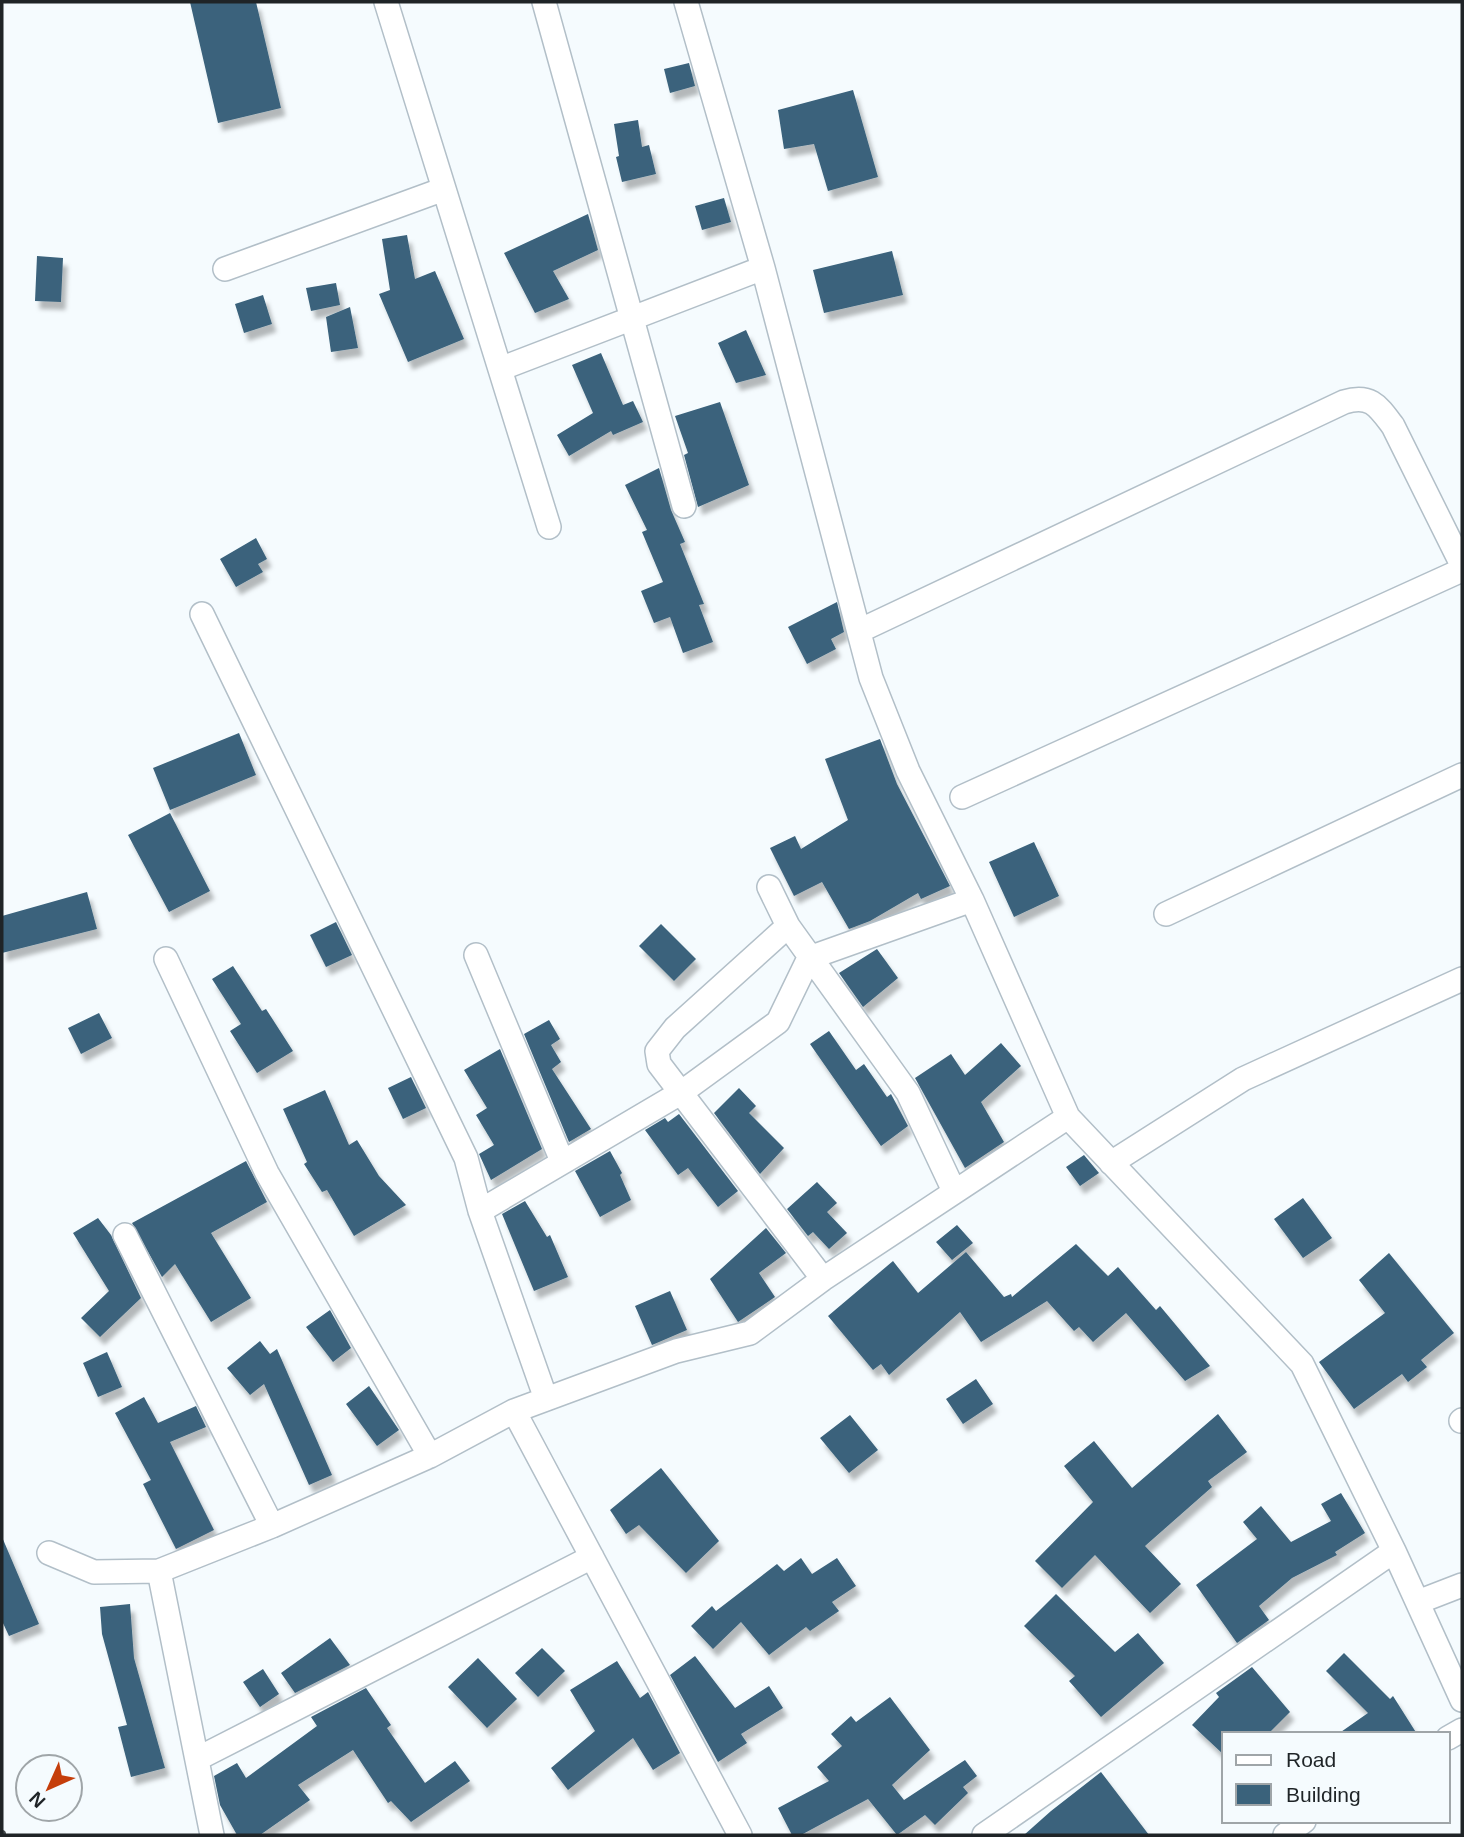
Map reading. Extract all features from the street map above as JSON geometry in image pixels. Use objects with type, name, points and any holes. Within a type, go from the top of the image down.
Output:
[{"type":"street","points":[[386,2],[550,527]]},
{"type":"street","points":[[544,2],[684,506]]},
{"type":"street","points":[[686,2],[763,268],[871,678],[908,771],[972,900],[1068,1117],[1302,1364],[1394,1550],[1462,1700]]},
{"type":"street","points":[[225,270],[444,189]]},
{"type":"street","points":[[500,369],[763,268]]},
{"type":"street","points":[[859,631],[1360,397],[1371,400],[1378,406],[1393,426],[1462,568],[962,797]]},
{"type":"street","points":[[202,614],[466,1158],[480,1211],[546,1399]]},
{"type":"street","points":[[1166,914],[1462,775]]},
{"type":"street","points":[[769,887],[788,926],[908,1093],[954,1191]]},
{"type":"street","points":[[480,1211],[681,1092],[778,1022],[810,957],[972,900]]},
{"type":"street","points":[[788,926],[675,1028],[657,1051],[659,1064],[823,1279]]},
{"type":"street","points":[[476,955],[562,1161]]},
{"type":"street","points":[[166,959],[267,1173],[430,1456]]},
{"type":"street","points":[[1111,1163],[1243,1079],[1462,979]]},
{"type":"street","points":[[49,1553],[94,1572],[159,1571],[272,1526],[430,1456],[514,1411],[676,1351],[750,1333],[823,1279],[1068,1117]]},
{"type":"street","points":[[125,1235],[272,1526]]},
{"type":"street","points":[[514,1411],[740,1835]]},
{"type":"street","points":[[984,1835],[1394,1550]]},
{"type":"street","points":[[197,1759],[592,1557]]},
{"type":"street","points":[[159,1571],[212,1835]]},
{"type":"street","points":[[1418,1602],[1462,1585]]},
{"type":"street","points":[[1285,1835],[1301,1823]]},
{"type":"building","points":[[190,2],[256,2],[281,108],[218,123]]},
{"type":"building","points":[[689,63],[695,86],[670,93],[664,69]]},
{"type":"building","points":[[853,90],[878,177],[828,191],[814,144],[784,149],[778,110]]},
{"type":"building","points":[[638,120],[642,147],[649,145],[656,174],[622,182],[616,157],[619,156],[614,124]]},
{"type":"building","points":[[724,198],[731,222],[702,230],[695,206]]},
{"type":"building","points":[[588,214],[598,250],[553,271],[569,299],[535,313],[504,253]]},
{"type":"building","points":[[407,235],[415,279],[435,271],[464,339],[408,362],[379,294],[390,290],[382,239]]},
{"type":"building","points":[[892,251],[903,295],[824,313],[813,270]]},
{"type":"building","points":[[37,256],[63,258],[61,302],[35,301]]},
{"type":"building","points":[[336,283],[340,305],[311,311],[306,288]]},
{"type":"building","points":[[263,295],[272,324],[244,333],[235,304]]},
{"type":"building","points":[[350,307],[358,348],[331,352],[326,317]]},
{"type":"building","points":[[746,330],[766,375],[736,383],[718,343]]},
{"type":"building","points":[[601,353],[623,405],[633,401],[643,422],[613,435],[611,431],[569,456],[557,435],[593,413],[572,365]]},
{"type":"building","points":[[720,402],[749,485],[698,507],[684,455],[688,453],[675,416]]},
{"type":"building","points":[[659,468],[671,510],[685,542],[680,544],[704,604],[699,605],[713,642],[683,653],[670,617],[654,623],[641,591],[663,582],[642,532],[647,530],[625,485]]},
{"type":"building","points":[[256,538],[267,559],[258,564],[263,572],[236,587],[220,559]]},
{"type":"building","points":[[837,602],[844,632],[831,639],[836,649],[807,664],[788,627]]},
{"type":"building","points":[[239,733],[256,775],[170,810],[153,768]]},
{"type":"building","points":[[880,739],[897,784],[950,886],[921,899],[918,893],[870,921],[849,929],[822,882],[794,896],[770,848],[795,836],[801,849],[848,820],[825,759]]},
{"type":"building","points":[[170,813],[210,891],[169,912],[128,835]]},
{"type":"building","points":[[1034,842],[1059,896],[1014,917],[989,862]]},
{"type":"building","points":[[87,892],[97,929],[2,953],[2,916]]},
{"type":"building","points":[[336,922],[352,955],[326,967],[310,935]]},
{"type":"building","points":[[661,924],[696,959],[674,981],[639,946]]},
{"type":"building","points":[[877,949],[898,978],[863,1007],[839,973]]},
{"type":"building","points":[[233,966],[262,1011],[266,1009],[293,1051],[257,1073],[230,1031],[241,1024],[212,979]]},
{"type":"building","points":[[99,1013],[112,1038],[81,1054],[68,1028]]},
{"type":"building","points":[[549,1020],[560,1039],[551,1045],[561,1062],[552,1069],[591,1129],[569,1142],[524,1034]]},
{"type":"building","points":[[829,1031],[856,1070],[864,1064],[887,1097],[891,1094],[908,1126],[881,1146],[810,1044]]},
{"type":"building","points":[[1001,1043],[1021,1066],[981,1102],[1004,1142],[965,1168],[915,1078],[951,1054],[965,1075]]},
{"type":"building","points":[[500,1049],[542,1149],[491,1180],[479,1154],[494,1145],[476,1115],[487,1108],[464,1070]]},
{"type":"building","points":[[411,1077],[426,1108],[403,1119],[388,1088]]},
{"type":"building","points":[[739,1088],[756,1106],[749,1113],[784,1148],[760,1174],[714,1113]]},
{"type":"building","points":[[325,1090],[349,1145],[357,1140],[379,1176],[406,1205],[354,1236],[327,1190],[322,1192],[304,1164],[307,1162],[283,1109]]},
{"type":"building","points":[[679,1114],[738,1191],[718,1207],[688,1168],[678,1175],[645,1130],[665,1118],[668,1122]]},
{"type":"building","points":[[610,1151],[622,1173],[620,1175],[631,1200],[600,1217],[575,1171]]},
{"type":"building","points":[[1084,1155],[1099,1173],[1080,1186],[1066,1167]]},
{"type":"building","points":[[246,1161],[267,1202],[211,1233],[251,1298],[211,1322],[175,1264],[162,1277],[132,1223]]},
{"type":"building","points":[[817,1182],[837,1203],[827,1212],[847,1233],[829,1249],[813,1232],[808,1236],[787,1209]]},
{"type":"building","points":[[1303,1198],[1332,1238],[1303,1258],[1274,1219]]},
{"type":"building","points":[[525,1201],[547,1237],[550,1235],[568,1277],[534,1291],[502,1214]]},
{"type":"building","points":[[98,1218],[111,1235],[141,1298],[100,1337],[81,1318],[109,1291],[73,1233]]},
{"type":"building","points":[[957,1225],[973,1243],[952,1260],[936,1242]]},
{"type":"building","points":[[766,1228],[786,1253],[759,1273],[775,1297],[738,1322],[710,1279]]},
{"type":"building","points":[[1076,1244],[1108,1276],[1118,1267],[1156,1310],[1160,1306],[1210,1366],[1185,1381],[1126,1313],[1093,1342],[1079,1327],[1074,1331],[1047,1301],[981,1342],[960,1312],[889,1375],[881,1364],[873,1370],[828,1316],[893,1261],[918,1293],[966,1252],[1004,1297],[1011,1294],[1012,1297]]},
{"type":"building","points":[[1389,1253],[1454,1333],[1421,1360],[1427,1367],[1408,1382],[1402,1374],[1354,1409],[1319,1362],[1385,1313],[1359,1280]]},
{"type":"building","points":[[670,1291],[687,1330],[652,1345],[635,1306]]},
{"type":"building","points":[[330,1310],[351,1348],[333,1362],[306,1327]]},
{"type":"building","points":[[260,1341],[270,1354],[277,1349],[332,1475],[309,1485],[264,1384],[250,1395],[227,1368]]},
{"type":"building","points":[[107,1352],[122,1387],[98,1397],[83,1363]]},
{"type":"building","points":[[976,1379],[993,1404],[963,1424],[946,1399]]},
{"type":"building","points":[[369,1386],[399,1430],[377,1446],[346,1404]]},
{"type":"building","points":[[144,1397],[158,1423],[196,1406],[206,1427],[170,1442],[214,1530],[176,1549],[143,1484],[151,1480],[115,1413]]},
{"type":"building","points":[[1218,1414],[1247,1452],[1208,1481],[1212,1487],[1145,1546],[1181,1584],[1150,1613],[1095,1555],[1062,1588],[1035,1561],[1093,1502],[1064,1466],[1094,1441],[1132,1488]]},
{"type":"building","points":[[850,1415],[878,1450],[849,1473],[820,1438]]},
{"type":"building","points":[[661,1468],[719,1541],[686,1573],[639,1525],[626,1534],[610,1510]]},
{"type":"building","points":[[1341,1493],[1365,1533],[1335,1552],[1337,1555],[1292,1578],[1259,1606],[1269,1620],[1237,1643],[1196,1585],[1257,1539],[1243,1522],[1261,1506],[1291,1542],[1331,1521],[1321,1504]]},
{"type":"building","points":[[2,1537],[39,1624],[9,1636],[2,1621]]},
{"type":"building","points":[[801,1558],[812,1574],[837,1558],[856,1586],[832,1602],[839,1611],[810,1631],[806,1627],[769,1655],[741,1622],[713,1649],[691,1626],[712,1606],[716,1611],[777,1564],[784,1571]]},
{"type":"building","points":[[1056,1594],[1115,1652],[1138,1633],[1164,1663],[1101,1717],[1069,1681],[1075,1676],[1024,1626]]},
{"type":"building","points":[[130,1604],[134,1658],[165,1768],[131,1777],[118,1727],[127,1725],[102,1634],[100,1607]]},
{"type":"building","points":[[330,1638],[350,1665],[295,1693],[281,1673]]},
{"type":"building","points":[[542,1648],[565,1671],[538,1697],[515,1673]]},
{"type":"building","points":[[1344,1653],[1390,1699],[1393,1696],[1416,1732],[1341,1732],[1368,1713],[1326,1671]]},
{"type":"building","points":[[695,1656],[735,1708],[769,1686],[783,1708],[741,1734],[747,1743],[718,1762],[670,1675]]},
{"type":"building","points":[[478,1658],[517,1699],[487,1728],[448,1687]]},
{"type":"building","points":[[617,1661],[640,1698],[648,1692],[680,1753],[653,1770],[633,1738],[568,1790],[551,1768],[595,1731],[570,1690]]},
{"type":"building","points":[[1252,1667],[1290,1712],[1270,1732],[1222,1732],[1222,1753],[1192,1725],[1219,1697],[1216,1693]]},
{"type":"building","points":[[263,1669],[279,1694],[260,1707],[243,1682]]},
{"type":"building","points":[[366,1688],[391,1725],[387,1728],[425,1783],[455,1761],[470,1781],[411,1822],[391,1801],[388,1803],[353,1750],[298,1785],[310,1800],[260,1835],[237,1835],[220,1805],[214,1776],[237,1763],[246,1778],[317,1726],[311,1717]]},
{"type":"building","points":[[890,1697],[930,1750],[892,1785],[904,1800],[965,1760],[977,1776],[963,1787],[968,1793],[935,1825],[925,1815],[897,1835],[868,1799],[801,1835],[792,1835],[778,1808],[829,1781],[817,1767],[842,1746],[831,1734],[851,1716],[856,1722]]},
{"type":"building","points":[[1101,1772],[1149,1835],[1024,1835],[1051,1811]]}]
